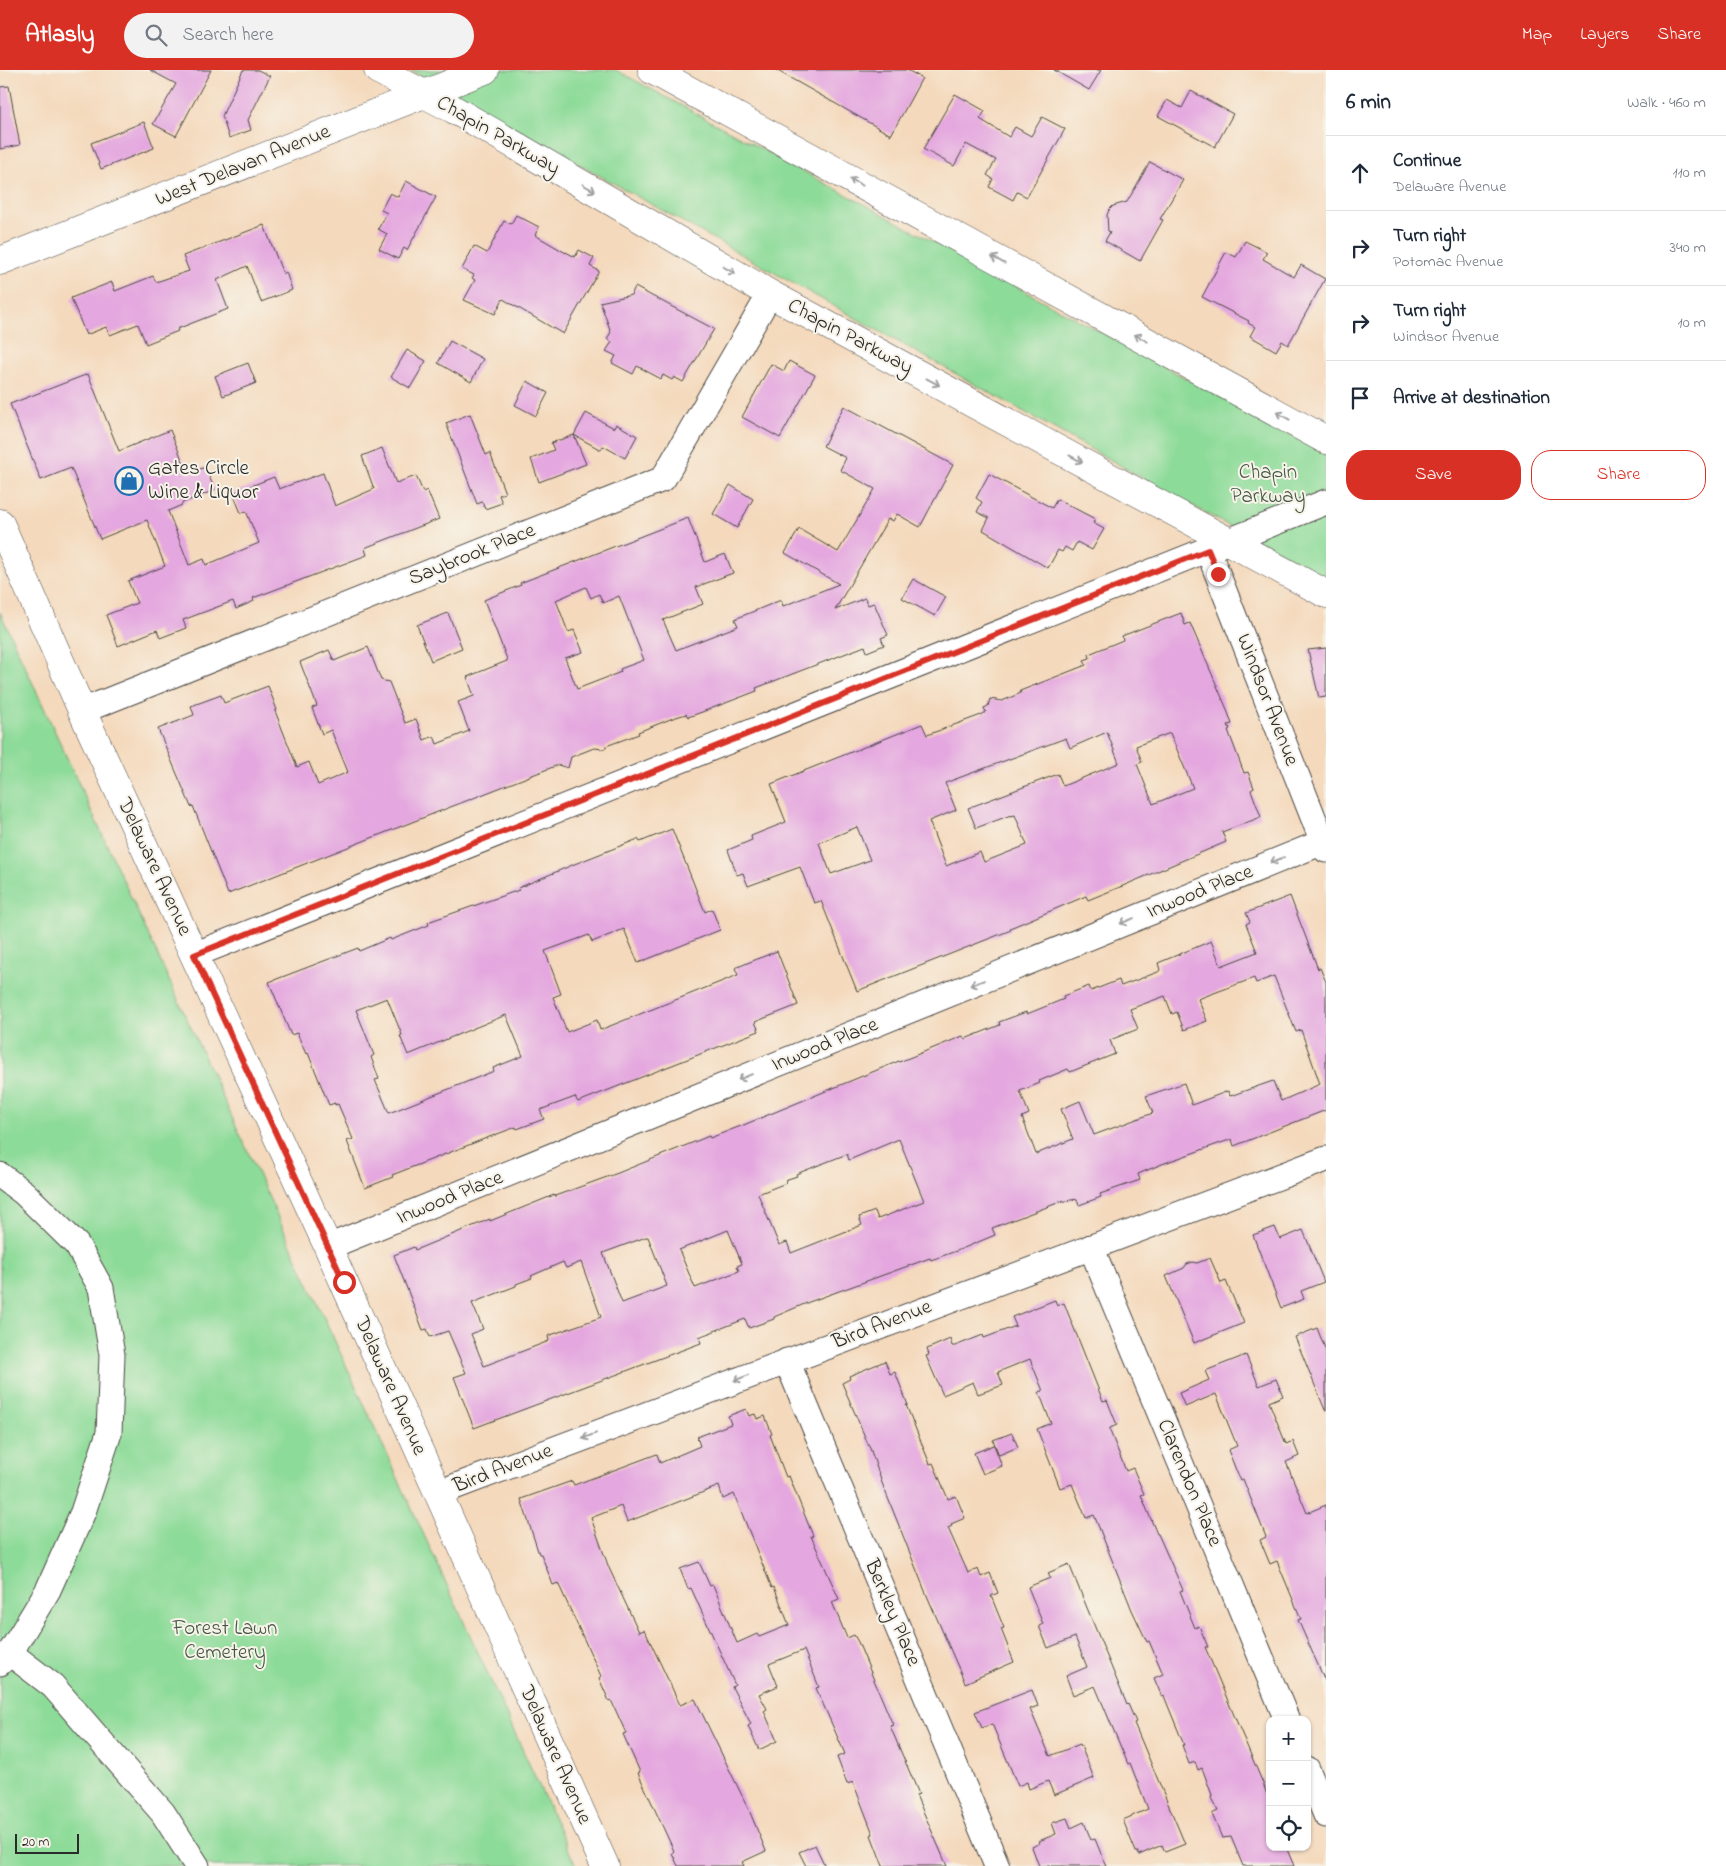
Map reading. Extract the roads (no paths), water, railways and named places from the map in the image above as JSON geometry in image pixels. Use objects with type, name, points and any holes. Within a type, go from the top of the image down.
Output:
[{"type":"street","name":"Chapin Parkway","points":[[378,70],[453,109],[770,294],[1218,546],[1326,594]]},
{"type":"street","name":"West Delavan Avenue","points":[[0,261],[485,70]]},
{"type":"street","points":[[652,70],[1326,440]]},
{"type":"street","name":"Saybrook Place","points":[[82,710],[663,479],[770,294]]},
{"type":"street","points":[[194,955],[1326,502]]},
{"type":"street","name":"Delaware Avenue","points":[[0,523],[82,710],[328,1247],[605,1866]]},
{"type":"street","name":"Windsor Avenue","points":[[1218,546],[1324,846]]},
{"type":"street","name":"Inwood Place","points":[[328,1247],[1324,846]]},
{"type":"street","name":"Bird Avenue","points":[[438,1493],[1326,1159]]},
{"type":"street","points":[[0,1175],[24,1193],[77,1245],[101,1288],[112,1355],[109,1433],[83,1512],[48,1590],[5,1658],[53,1686],[163,1813],[197,1866]]},
{"type":"street","name":"Clarendon Place","points":[[1091,1247],[1285,1716]]},
{"type":"street","name":"Berkley Place","points":[[787,1361],[997,1866]]},
{"type":"street","points":[[1311,1778],[1326,1814]]},
{"type":"place","name":"Gates Circle Wine & Liquor","points":[[129,481]]},
{"type":"park label","name":"Forest Lawn Cemetery","points":[[225,1641]]}]
